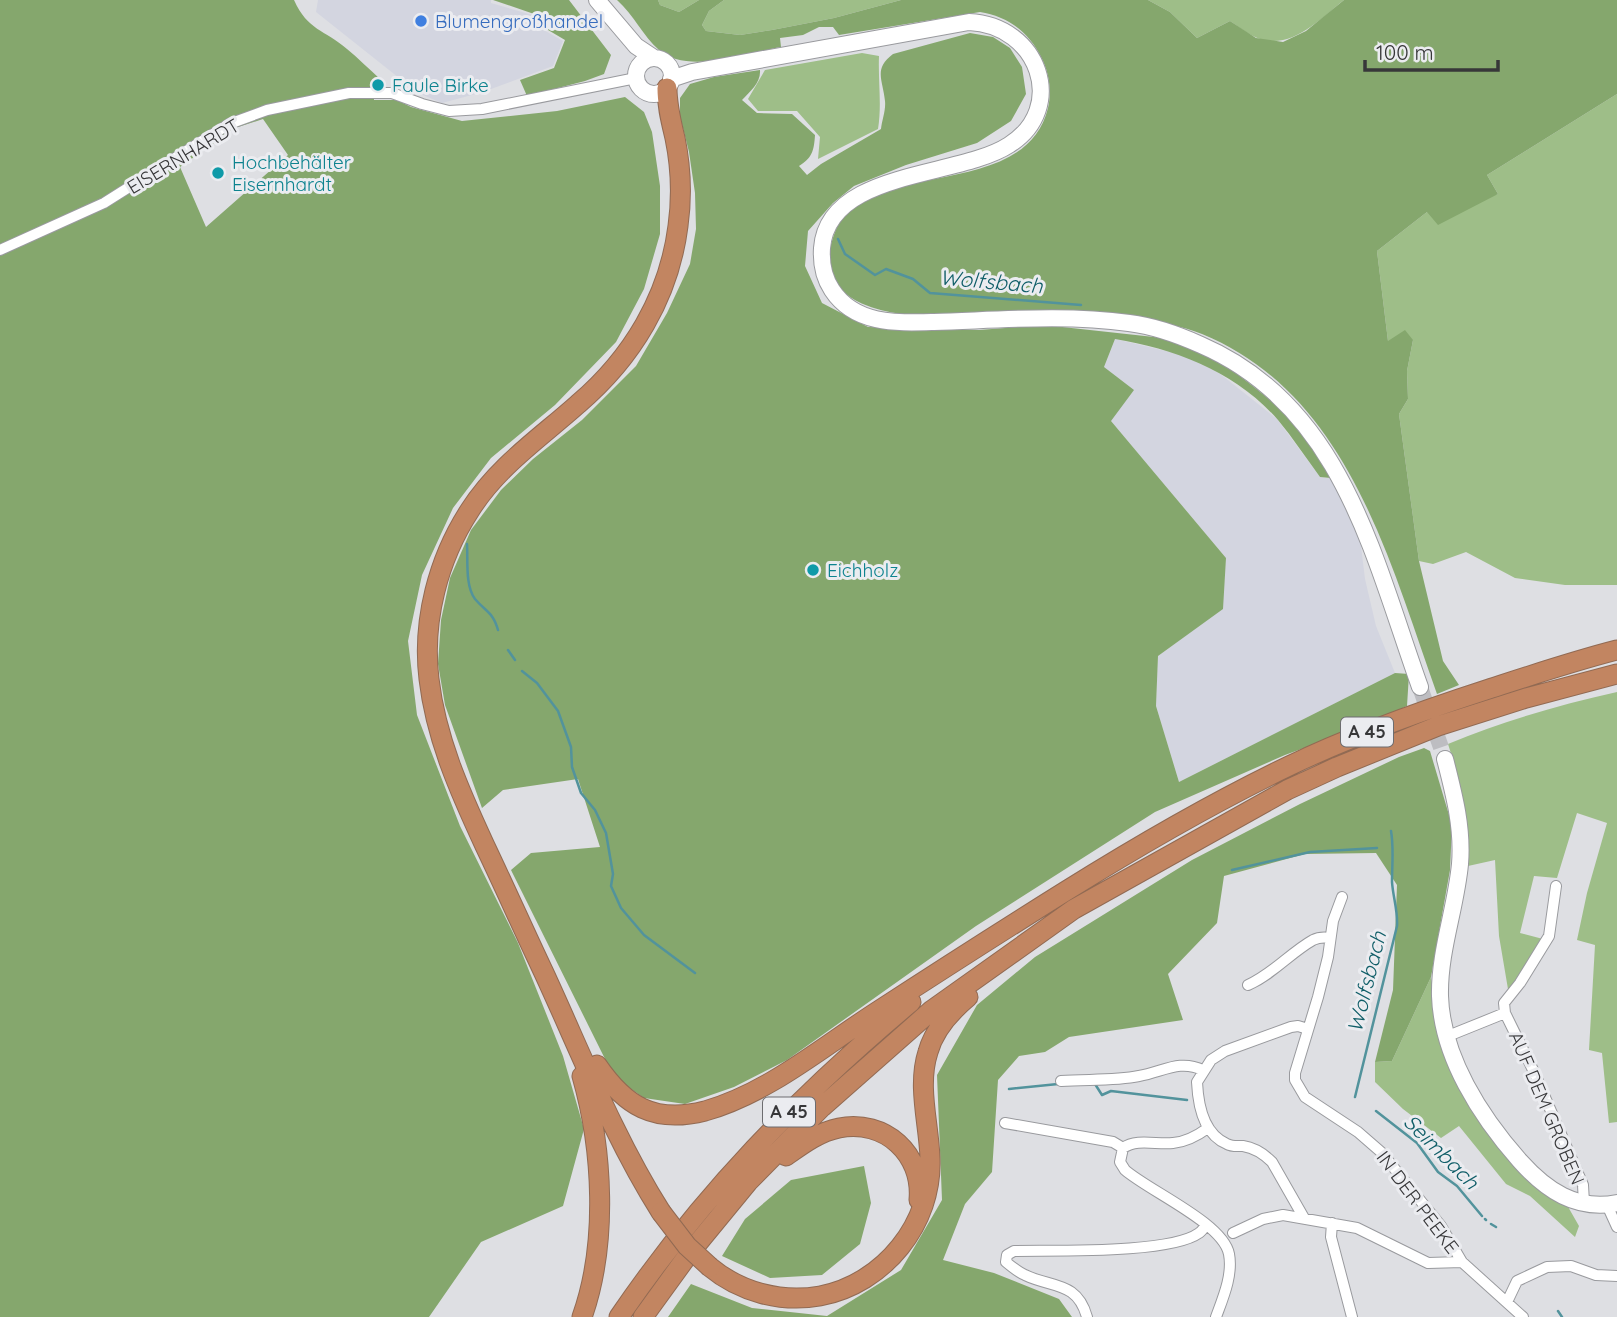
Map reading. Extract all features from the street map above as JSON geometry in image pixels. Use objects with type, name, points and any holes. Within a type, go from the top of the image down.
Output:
[{"type":"highway","points":[[666,82],[669,115],[678,159],[680,214],[670,269],[652,313],[612,371],[577,405],[509,462],[484,490],[470,510],[447,555],[432,603],[429,678],[446,756],[466,806],[632,1161],[662,1212],[687,1246],[710,1267],[728,1280],[756,1292],[789,1298],[823,1295],[871,1275],[897,1251],[925,1203],[929,1183],[931,1163],[924,1069],[933,1038],[954,1009],[1042,930]]},
{"type":"highway","name":"A 45","points":[[643,1317],[688,1255],[748,1182],[822,1107],[932,1010],[1042,930],[1074,909],[1287,790],[1617,650]]},
{"type":"highway","name":"A 45","points":[[619,1317],[698,1211],[732,1171],[807,1093],[919,996],[992,939],[1135,849],[1291,765],[1373,729],[1522,689],[1617,674]]},
{"type":"highway","points":[[568,1024],[608,1081],[627,1100],[639,1108],[659,1114],[691,1114],[727,1103],[776,1079],[992,939]]},
{"type":"highway","points":[[568,1024],[594,1128],[600,1189],[596,1256],[582,1317]]},
{"type":"highway","points":[[748,1182],[822,1133],[847,1127],[869,1128],[884,1133],[897,1142],[914,1165],[919,1195],[916,1221]]},
{"type":"main road","points":[[597,0],[636,46],[665,62],[666,82]]},
{"type":"main road","points":[[636,46],[639,85],[645,91],[692,72],[970,22],[995,25],[1017,38],[1033,59],[1040,84],[1037,110],[1031,123],[1016,140],[998,151],[877,187],[850,201],[831,222],[822,244],[824,271],[829,284],[846,306],[871,319],[905,323],[1078,317],[1133,323],[1186,338],[1245,369],[1266,384],[1299,417],[1340,475],[1362,525],[1419,687]]},
{"type":"main road","points":[[638,72],[646,60],[654,58]]},
{"type":"main road","points":[[1445,759],[1461,834],[1460,865],[1441,982],[1442,1012],[1458,1065],[1479,1108],[1496,1133],[1542,1183],[1564,1198],[1584,1203],[1612,1204]]},
{"type":"street","name":"EISERNHARDT","points":[[0,250],[104,204],[229,124],[267,110],[349,93],[392,93],[449,111],[482,109],[638,72]]},
{"type":"street","points":[[1448,1036],[1505,1013],[1504,1003],[1520,983],[1549,936],[1556,886]]},
{"type":"street","name":"IN DER PEEKE","points":[[1342,897],[1333,920],[1322,981],[1295,1080],[1300,1091],[1312,1103],[1358,1132],[1381,1152],[1441,1226],[1462,1262],[1514,1311]]},
{"type":"street","points":[[1248,985],[1280,966],[1314,940],[1321,937],[1330,938]]},
{"type":"street","name":"AUF DEM GROBEN","points":[[1505,1013],[1535,1074],[1583,1185],[1584,1203]]},
{"type":"street","points":[[1304,1218],[1265,1155],[1256,1150],[1226,1144],[1208,1128],[1197,1097],[1197,1082],[1211,1060],[1226,1051],[1291,1027],[1308,1029]]},
{"type":"street","points":[[1061,1081],[1138,1077],[1179,1065],[1203,1070]]},
{"type":"street","points":[[1005,1123],[1113,1142],[1123,1147]]},
{"type":"street","points":[[1123,1147],[1132,1143],[1173,1143],[1188,1140],[1208,1128]]},
{"type":"street","points":[[1123,1147],[1120,1162],[1125,1170],[1206,1225],[1227,1247],[1230,1259],[1224,1296],[1216,1317]]},
{"type":"street","points":[[1612,1204],[1617,1227]]},
{"type":"street","points":[[1233,1233],[1263,1219],[1283,1215],[1357,1228],[1427,1263],[1462,1262]]},
{"type":"street","points":[[1332,1223],[1331,1237],[1347,1315]]},
{"type":"street","points":[[1087,1317],[1082,1303],[1074,1293],[1062,1286],[1026,1275],[1006,1262],[1007,1255],[1014,1251],[1079,1251],[1154,1245],[1180,1241],[1199,1234],[1206,1225]]},
{"type":"street","points":[[1514,1311],[1517,1281],[1547,1268],[1571,1265],[1604,1276],[1617,1276]]},
{"type":"shaded area","points":[[318,0],[491,0],[491,3],[536,16],[542,29],[563,41],[553,66],[483,92],[442,103],[418,93],[316,12]]},
{"type":"shaded area","points":[[1115,339],[1183,355],[1219,373],[1277,419],[1320,477],[1331,478],[1360,538],[1365,579],[1376,626],[1395,673],[1179,782],[1156,706],[1158,656],[1222,609],[1226,558],[1111,421],[1104,367]]},
{"type":"green space","points":[[0,0],[294,0],[311,24],[339,42],[380,79],[373,88],[374,100],[397,100],[411,107],[462,121],[557,111],[625,97],[644,112],[652,132],[660,186],[660,234],[644,289],[616,342],[555,405],[491,458],[453,508],[422,575],[408,641],[417,715],[460,826],[518,943],[563,1056],[584,1129],[563,1206],[481,1242],[429,1317],[0,1317]],"holes":[[[263,119],[288,155],[206,227],[180,167],[235,128]]]},
{"type":"green space","points":[[493,0],[569,0],[611,55],[604,74],[527,96],[520,80],[554,68],[565,40],[543,27],[537,15]]},
{"type":"green space","points":[[617,0],[658,0],[660,5],[679,12],[699,0],[724,0],[709,11],[702,25],[706,31],[740,35],[834,18],[901,0],[1148,0],[1170,12],[1197,38],[1230,21],[1256,38],[1283,42],[1306,31],[1344,0],[1617,0],[1617,94],[1487,175],[1498,194],[1438,225],[1427,212],[1377,251],[1388,341],[1405,330],[1413,340],[1407,371],[1408,399],[1399,414],[1419,561],[1443,661],[1459,685],[1437,694],[1401,590],[1356,486],[1328,439],[1294,397],[1252,361],[1202,334],[1140,319],[909,315],[863,304],[838,287],[831,274],[829,259],[832,241],[840,222],[854,207],[877,194],[992,165],[1017,152],[1036,134],[1048,108],[1049,82],[1044,63],[1024,33],[1008,21],[980,12],[839,35],[833,27],[819,27],[803,35],[780,38],[781,47],[718,60],[685,61],[659,50]]},
{"type":"green space","points":[[658,0],[699,0],[679,12],[660,5]]},
{"type":"green space","points":[[724,0],[901,0],[834,18],[772,30],[740,35],[706,31],[702,25],[709,11]]},
{"type":"green space","points":[[1148,0],[1344,0],[1302,32],[1278,41],[1253,36],[1230,21],[1197,38],[1170,12]]},
{"type":"green space","points":[[970,33],[993,37],[1010,48],[1022,67],[1026,94],[1011,121],[977,143],[906,165],[854,186],[833,203],[808,231],[805,266],[822,303],[868,327],[979,330],[1044,325],[1163,338],[1205,354],[1236,373],[1280,408],[1314,450],[1331,478],[1320,477],[1278,420],[1261,403],[1224,376],[1182,356],[1115,339],[1104,367],[1134,390],[1111,421],[1226,558],[1223,609],[1158,656],[1156,706],[1179,782],[1395,673],[1409,674],[1407,706],[1361,727],[1285,755],[1155,812],[976,926],[787,1060],[734,1087],[685,1104],[644,1098],[614,1077],[511,870],[531,853],[600,847],[578,779],[503,790],[482,808],[445,705],[438,664],[441,620],[450,578],[471,530],[501,490],[533,459],[582,420],[636,366],[667,313],[690,264],[696,229],[695,193],[680,116],[680,98],[690,84],[714,77],[760,70],[757,83],[742,100],[757,113],[792,114],[815,135],[812,154],[799,166],[807,175],[881,129],[885,104],[881,70],[887,59],[893,54]]},
{"type":"green space","points":[[862,53],[879,56],[878,129],[818,159],[820,137],[797,111],[758,111],[748,99],[765,70]]},
{"type":"green space","points":[[1617,94],[1617,585],[1565,585],[1515,578],[1466,552],[1433,564],[1419,561],[1399,414],[1408,399],[1407,371],[1413,340],[1388,341],[1377,251],[1427,212],[1498,194],[1487,175]]},
{"type":"green space","points":[[1617,692],[1617,1122],[1609,1123],[1602,1053],[1589,1050],[1595,945],[1577,940],[1607,823],[1577,813],[1557,878],[1534,876],[1520,933],[1543,939],[1509,995],[1499,936],[1495,860],[1468,866],[1464,804],[1448,744],[1531,714]]},
{"type":"green space","points":[[1424,748],[1430,751],[1452,825],[1450,870],[1431,977],[1392,1061],[1375,1062],[1393,990],[1397,885],[1376,853],[1305,854],[1224,876],[1217,923],[1168,974],[1183,1020],[1069,1037],[1045,1052],[1019,1056],[998,1080],[992,1172],[965,1204],[943,1260],[994,1273],[1059,1299],[1072,1317],[668,1317],[691,1284],[752,1308],[827,1316],[901,1270],[942,1200],[937,1075],[977,1005],[1035,957],[1192,860],[1300,804]]},
{"type":"green space","points":[[1431,977],[1441,1040],[1452,1068],[1567,1205],[1579,1226],[1575,1237],[1530,1196],[1506,1184],[1459,1126],[1441,1138],[1403,1109],[1375,1082],[1375,1062],[1392,1061]]},
{"type":"green space","points":[[864,1166],[871,1203],[860,1244],[822,1275],[770,1278],[722,1256],[745,1219],[791,1180]]},
{"type":"waterway","name":"Wolfsbach","points":[[838,239],[845,254],[875,275],[886,269],[913,279],[930,293],[1081,305]]},
{"type":"waterway","points":[[467,544],[468,580],[472,594],[491,616],[498,630]]},
{"type":"waterway","points":[[508,650],[515,660]]},
{"type":"waterway","points":[[522,671],[537,683],[558,711],[571,747],[572,767],[581,793],[595,810],[606,833],[613,874],[611,886],[621,908],[644,935],[695,973]]},
{"type":"waterway","name":"Wolfsbach","points":[[1355,1097],[1397,926],[1392,882],[1391,831]]},
{"type":"waterway","points":[[1232,870],[1310,852],[1377,848]]},
{"type":"waterway","name":"Seimbach","points":[[1009,1089],[1058,1084]]},
{"type":"waterway","name":"Seimbach","points":[[1095,1084],[1102,1095],[1111,1091],[1187,1100]]},
{"type":"waterway","name":"Seimbach","points":[[1376,1111],[1417,1143],[1438,1172],[1457,1186],[1482,1216]]},
{"type":"waterway","name":"Seimbach","points":[[1491,1224],[1496,1227]]},
{"type":"waterway","name":"Seimbach","points":[[1558,1311],[1562,1317]]},
{"type":"tunnel","points":[[1420,687],[1445,759]]},
{"type":"place","name":"Blumengroßhandel","points":[[421,21]]},
{"type":"place","name":"Faule Birke","points":[[378,85]]},
{"type":"place","name":"Hochbehälter Eisernhardt","points":[[218,173]]},
{"type":"place","name":"Eichholz","points":[[813,570]]}]
